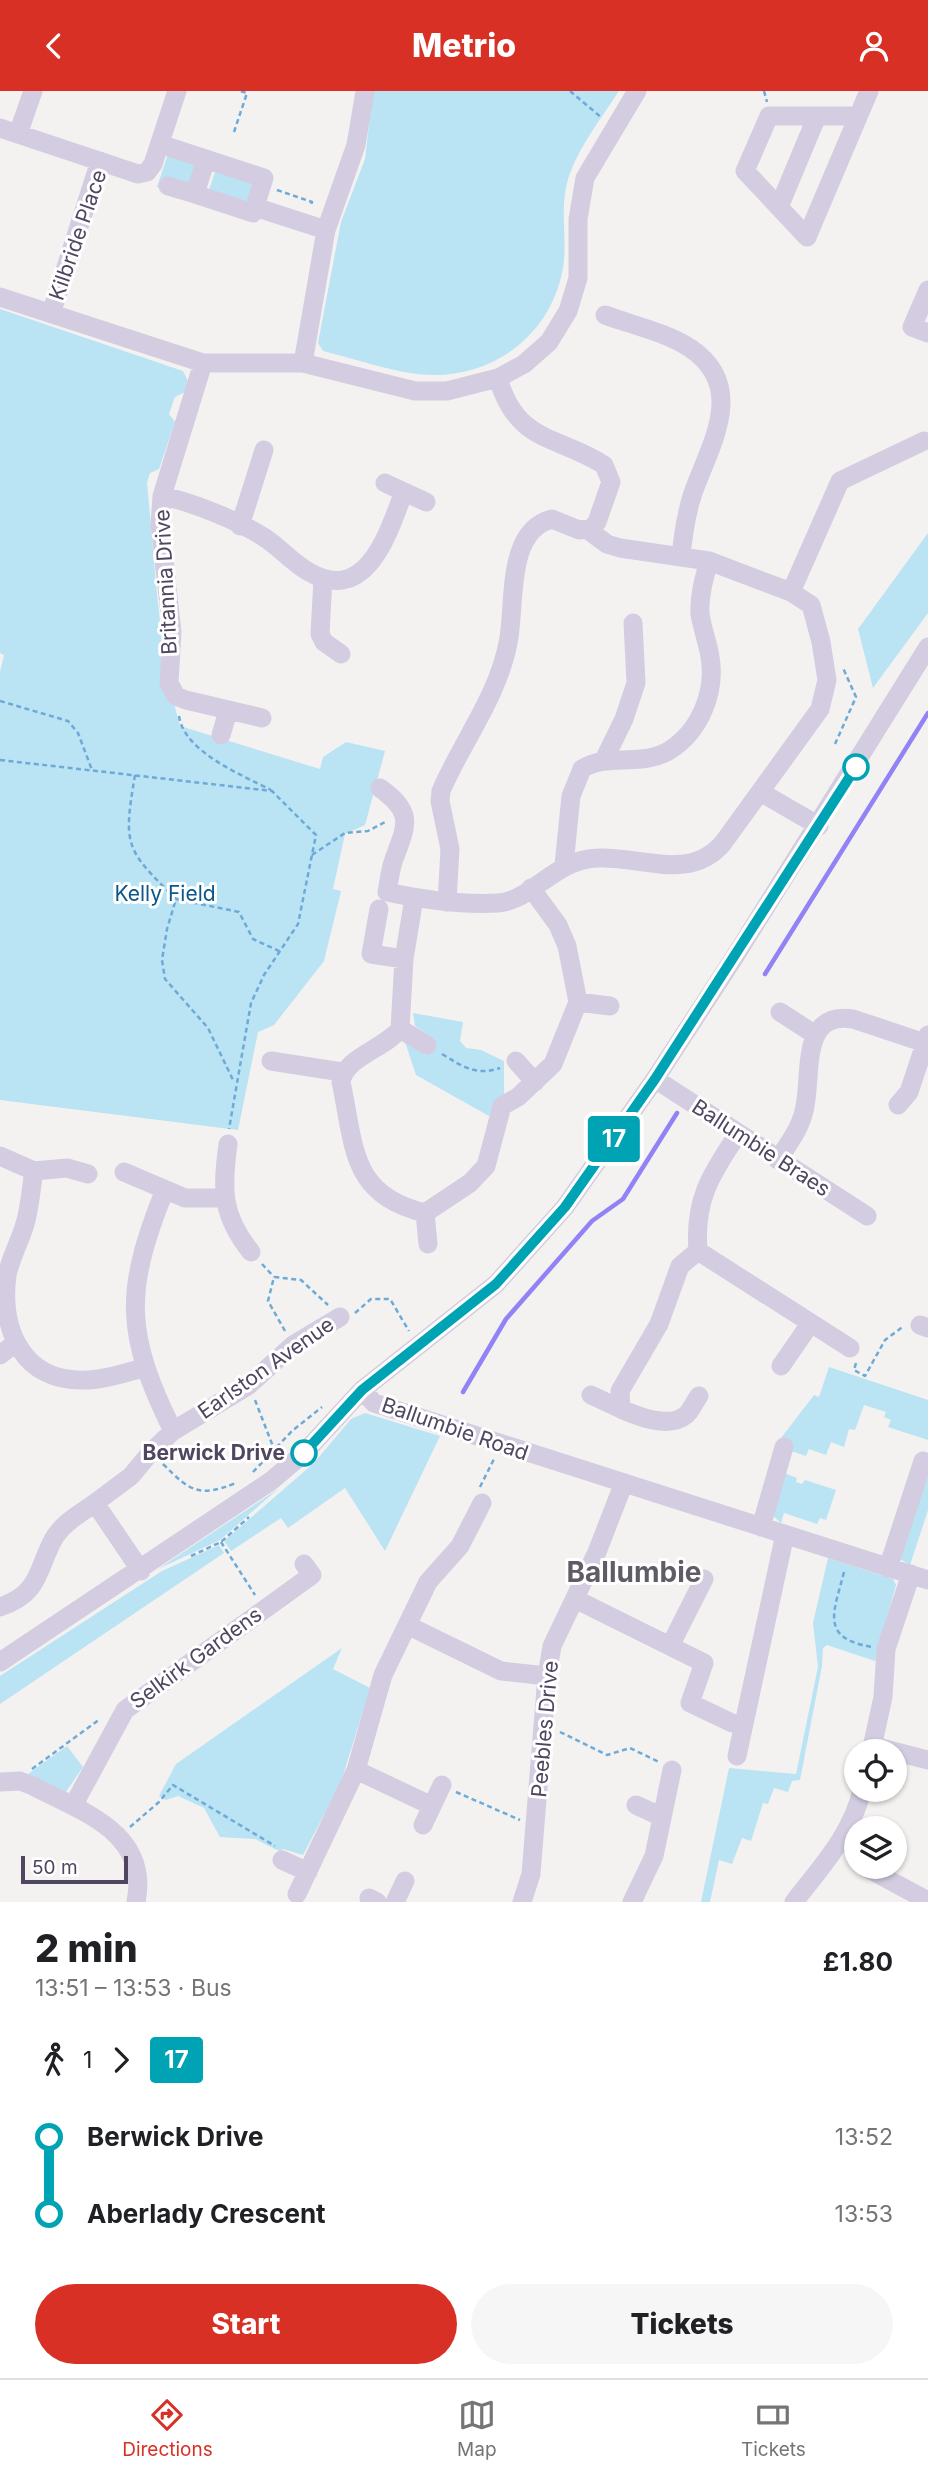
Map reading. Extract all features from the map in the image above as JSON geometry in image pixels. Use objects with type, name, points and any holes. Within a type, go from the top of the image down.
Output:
[{"type":"street","points":[[33,91],[9,131],[100,161]]},
{"type":"street","name":"Kilbride Place","points":[[51,314],[100,161],[138,174],[147,172],[153,164],[177,91]]},
{"type":"street","points":[[303,363],[326,230],[356,145],[365,91]]},
{"type":"street","points":[[0,297],[203,363],[303,363],[415,391],[447,391],[498,378],[524,364],[549,342],[568,311],[578,278],[578,219],[585,178],[637,91]]},
{"type":"street","points":[[857,116],[769,115],[745,171],[807,237],[869,91]]},
{"type":"street","points":[[779,207],[817,116]]},
{"type":"street","points":[[160,144],[264,178],[253,213],[168,186]]},
{"type":"street","points":[[195,194],[206,159]]},
{"type":"street","points":[[255,207],[326,230]]},
{"type":"street","points":[[920,330],[928,290]]},
{"type":"street","points":[[605,315],[691,349],[706,363],[717,383],[722,416],[688,511],[681,557]]},
{"type":"street","name":"Britannia Drive","points":[[203,363],[162,496],[160,524],[172,632],[169,684],[176,696],[186,700],[262,718]]},
{"type":"street","points":[[498,378],[508,403],[532,431],[551,443],[598,462],[607,470],[610,489],[597,522],[579,527]]},
{"type":"street","points":[[791,592],[840,481],[924,442]]},
{"type":"street","points":[[240,526],[264,450]]},
{"type":"street","points":[[385,483],[403,494],[426,502]]},
{"type":"street","points":[[162,496],[184,500],[260,534],[307,572],[323,578],[342,580],[359,575],[372,563],[403,494]]},
{"type":"street","points":[[380,788],[394,799],[404,813],[407,830],[393,861],[387,892],[414,898],[447,902],[513,901],[564,865],[597,858],[695,864],[712,857],[762,793],[820,709],[827,680],[811,605],[791,592],[709,561],[620,548],[607,544],[579,527],[552,519],[536,524],[524,541],[502,664],[441,791],[440,801],[448,828],[450,849],[447,902]]},
{"type":"street","points":[[564,865],[575,782],[582,769],[604,760],[634,761],[657,756],[678,744],[696,726],[705,707],[712,673],[700,615],[703,582],[709,561]]},
{"type":"street","points":[[323,578],[320,634],[324,642],[341,654]]},
{"type":"street","points":[[604,760],[624,719],[636,683],[633,623]]},
{"type":"street","points":[[362,1390],[496,1284],[565,1207],[655,1079],[819,826],[928,646]]},
{"type":"street","points":[[221,735],[228,711]]},
{"type":"street","points":[[762,793],[819,826]]},
{"type":"street","points":[[425,1213],[470,1182],[486,1166],[502,1105],[518,1097],[553,1064],[578,1002],[567,946],[558,925],[531,888]]},
{"type":"street","points":[[414,898],[404,959],[400,1029],[393,1038],[349,1065],[342,1072],[341,1082],[359,1166],[370,1185],[386,1199],[425,1213]]},
{"type":"street","points":[[379,909],[371,954],[404,959]]},
{"type":"street","points":[[578,1002],[610,1006]]},
{"type":"street","points":[[780,1012],[814,1034]]},
{"type":"street","points":[[779,1160],[801,1122],[805,1108],[814,1034],[827,1022],[840,1017],[927,1039],[909,1092],[898,1105]]},
{"type":"street","points":[[400,1029],[427,1045]]},
{"type":"street","points":[[271,1061],[342,1072]]},
{"type":"street","points":[[511,1062],[535,1082]]},
{"type":"street","name":"Ballumbie Braes","points":[[655,1079],[867,1216]]},
{"type":"street","points":[[698,1251],[696,1224],[701,1197],[713,1170],[738,1134]]},
{"type":"street","points":[[228,1144],[223,1198],[237,1234],[251,1252]]},
{"type":"street","points":[[4,1156],[34,1171],[61,1168],[88,1174]]},
{"type":"street","points":[[34,1171],[25,1225],[3,1276],[7,1350],[64,1379],[87,1380],[144,1368]]},
{"type":"street","points":[[124,1173],[164,1192],[205,1201],[223,1198]]},
{"type":"street","points":[[164,1192],[147,1235],[134,1303],[144,1368],[173,1431]]},
{"type":"street","points":[[425,1213],[428,1244]]},
{"type":"street","points":[[698,1251],[850,1348]]},
{"type":"street","points":[[621,1409],[620,1391],[659,1324],[680,1266],[698,1251]]},
{"type":"street","name":"Earlston Avenue","points":[[0,1607],[12,1603],[39,1578],[53,1539],[66,1524],[131,1476],[150,1452],[173,1431],[249,1385],[293,1345],[340,1317]]},
{"type":"street","points":[[781,1366],[810,1324]]},
{"type":"street","name":"Ballumbie Road","points":[[0,1662],[141,1571],[271,1482],[304,1453],[362,1390],[374,1403],[623,1485],[919,1577]]},
{"type":"street","points":[[591,1395],[642,1418],[668,1421],[686,1415],[699,1396]]},
{"type":"street","points":[[761,1527],[783,1447]]},
{"type":"street","points":[[888,1568],[923,1461]]},
{"type":"street","name":"Peebles Drive","points":[[522,1902],[531,1874],[547,1676],[552,1646],[623,1485]]},
{"type":"street","points":[[95,1503],[141,1571]]},
{"type":"street","points":[[297,1894],[355,1770],[383,1675],[428,1582],[460,1546],[482,1503]]},
{"type":"street","points":[[737,1756],[785,1534]]},
{"type":"street","name":"Selkirk Gardens","points":[[73,1807],[117,1720],[125,1710],[312,1575],[304,1564]]},
{"type":"street","points":[[874,1739],[883,1697],[886,1649],[919,1577]]},
{"type":"street","points":[[670,1646],[704,1579]]},
{"type":"street","points":[[575,1599],[704,1663],[690,1703],[732,1723]]},
{"type":"street","points":[[407,1625],[501,1671],[547,1676]]},
{"type":"street","points":[[907,1756],[928,1760]]},
{"type":"street","points":[[355,1770],[432,1806]]},
{"type":"street","points":[[632,1902],[654,1856],[672,1770]]},
{"type":"street","points":[[0,1782],[20,1781],[73,1807],[120,1836],[137,1864],[139,1886],[136,1902]]},
{"type":"street","points":[[423,1825],[442,1785]]},
{"type":"street","points":[[794,1902],[837,1848],[858,1802]]},
{"type":"street","points":[[636,1805],[662,1817]]},
{"type":"street","points":[[837,1848],[844,1853]]},
{"type":"street","points":[[282,1860],[308,1872]]},
{"type":"street","points":[[887,1879],[928,1901]]},
{"type":"street","points":[[395,1902],[405,1881]]},
{"type":"path","points":[[234,132],[247,93],[240,91]]},
{"type":"path","points":[[570,91],[605,120]]},
{"type":"path","points":[[600,128],[609,113]]},
{"type":"path","points":[[262,185],[312,202]]},
{"type":"path","points":[[0,701],[68,721],[78,733],[92,770]]},
{"type":"path","points":[[0,760],[272,791],[316,835],[298,924],[264,975],[251,1003],[235,1085],[228,1144]]},
{"type":"path","points":[[135,775],[127,833],[138,862],[176,899],[239,912],[253,939],[280,952]]},
{"type":"path","points":[[312,855],[345,833],[368,831],[404,813]]},
{"type":"path","points":[[176,899],[162,960],[165,979],[208,1028],[235,1085]]},
{"type":"path","points":[[427,1045],[468,1070],[479,1072],[499,1069],[511,1062]]},
{"type":"path","points":[[293,1345],[268,1301],[274,1277],[301,1280],[344,1322],[371,1299],[390,1299],[409,1328],[410,1337]]},
{"type":"path","points":[[850,1348],[860,1354],[854,1370],[865,1375],[885,1340],[903,1326],[924,1327]]},
{"type":"path","points":[[249,1385],[274,1450]]},
{"type":"path","points":[[246,1477],[326,1404]]},
{"type":"path","points":[[482,1503],[478,1492],[501,1445]]},
{"type":"path","points":[[150,1452],[187,1487],[215,1491],[239,1482]]},
{"type":"path","points":[[221,1542],[264,1609]]},
{"type":"path","points":[[848,1555],[832,1619],[837,1633],[851,1643],[886,1649]]},
{"type":"path","points":[[20,1781],[26,1773],[108,1713],[117,1720]]},
{"type":"path","points":[[543,1730],[555,1730],[607,1755],[630,1748],[672,1770]]},
{"type":"path","points":[[120,1836],[159,1802],[173,1785],[284,1851],[282,1860]]},
{"type":"path","points":[[442,1785],[516,1820],[537,1820]]},
{"type":"green space","points":[[373,91],[619,91],[586,141],[566,185],[563,268],[556,294],[544,317],[528,336],[509,352],[487,364],[463,372],[437,375],[410,373],[323,351],[318,343],[341,222],[365,159]]},
{"type":"green space","points":[[168,154],[196,163],[188,186],[164,189],[157,187]]},
{"type":"green space","points":[[216,169],[253,184],[250,202],[209,190]]},
{"type":"green space","name":"Kelly Field","points":[[0,309],[183,371],[188,381],[185,392],[175,397],[169,414],[175,422],[159,469],[150,473],[147,483],[162,636],[180,726],[320,769],[323,757],[346,742],[385,751],[365,825],[345,834],[333,889],[341,891],[324,961],[274,1025],[258,1032],[238,1130],[0,1100],[0,672],[4,655],[0,653]]},
{"type":"green space","points":[[928,533],[928,613],[873,688],[858,629]]},
{"type":"green space","points":[[413,1013],[463,1022],[460,1041],[466,1048],[481,1050],[504,1061],[504,1096],[496,1100],[489,1116],[416,1075],[405,1042],[425,1055],[435,1039],[415,1026]]},
{"type":"green space","points":[[829,1367],[928,1400],[928,1440],[888,1427],[891,1420],[884,1417],[886,1412],[864,1405],[855,1430],[849,1429],[844,1447],[831,1442],[826,1455],[809,1449],[806,1456],[791,1451],[781,1438],[814,1395],[819,1397]]},
{"type":"green space","points":[[365,1413],[440,1436],[385,1551],[345,1488],[288,1528],[281,1518],[231,1551],[224,1541],[314,1463],[351,1419]]},
{"type":"green space","points":[[784,1473],[797,1478],[796,1482],[802,1484],[805,1480],[836,1490],[826,1520],[820,1518],[817,1524],[784,1513],[781,1523],[771,1514]]},
{"type":"green space","points":[[928,1475],[928,1510],[910,1565],[900,1559]]},
{"type":"green space","points":[[278,1489],[220,1540],[158,1569]]},
{"type":"green space","points":[[219,1545],[224,1553],[0,1704],[0,1676],[162,1571]]},
{"type":"green space","points":[[828,1558],[893,1579],[896,1585],[875,1661],[827,1645],[823,1648],[822,1666],[800,1780],[792,1781],[788,1792],[774,1788],[768,1804],[763,1803],[751,1841],[742,1838],[732,1864],[719,1860],[710,1902],[701,1902],[729,1768],[796,1774],[818,1667],[813,1623]]},
{"type":"green space","points":[[342,1648],[333,1669],[370,1688],[341,1782],[303,1855],[283,1849],[281,1852],[255,1839],[220,1837],[204,1808],[178,1796],[166,1800],[159,1796],[176,1764]]},
{"type":"green space","points":[[67,1746],[83,1767],[65,1793],[28,1774]]},
{"type":"waterway","points":[[765,974],[928,713]]},
{"type":"waterway","points":[[463,1392],[506,1319],[592,1221],[623,1199],[677,1113]]},
{"type":"bus line","name":"17","points":[[304,1453],[362,1390],[496,1284],[565,1207],[655,1079],[856,767]]},
{"type":"place","name":"Berwick Drive","points":[[304,1453]]},
{"type":"district","name":"Ballumbie","points":[[634,1572]]}]
